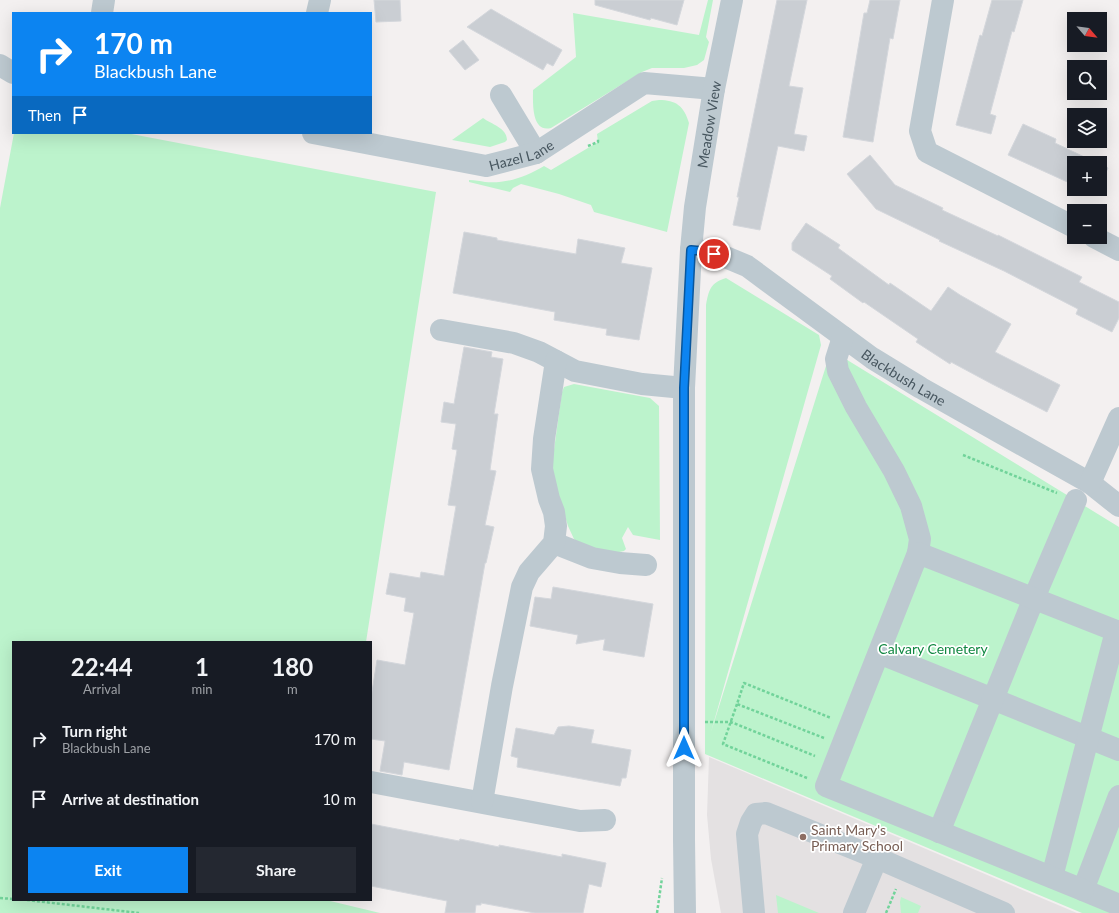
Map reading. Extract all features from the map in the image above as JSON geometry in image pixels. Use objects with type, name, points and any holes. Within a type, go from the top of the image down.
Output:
[{"type":"street","points":[[102,12],[104,0]]},
{"type":"street","points":[[317,12],[320,0]]},
{"type":"street","name":"Meadow View","points":[[685,913],[684,388],[698,251],[695,207],[714,89],[732,0]]},
{"type":"street","points":[[943,0],[920,131],[927,152],[1067,223]]},
{"type":"street","points":[[0,65],[12,72]]},
{"type":"street","name":"Hazel Lane","points":[[318,134],[486,166],[536,153],[644,83],[714,89]]},
{"type":"street","points":[[501,95],[536,153]]},
{"type":"street","points":[[1107,244],[1119,250]]},
{"type":"street","name":"Blackbush Lane","points":[[698,251],[723,256],[748,266],[872,358],[921,388],[1090,483],[1119,506]]},
{"type":"street","points":[[441,330],[514,343],[539,352],[575,371],[642,384],[684,388]]},
{"type":"street","points":[[843,337],[836,359],[838,371],[856,407],[894,471],[911,506],[920,539],[918,553],[826,786],[1119,905]]},
{"type":"street","points":[[482,802],[502,686],[522,587],[529,572],[554,543],[556,526],[554,512],[549,499],[542,469],[544,439],[556,361]]},
{"type":"street","points":[[1090,483],[1119,418]]},
{"type":"street","points":[[939,832],[1034,598],[1076,500]]},
{"type":"street","points":[[554,543],[592,558],[620,563],[646,565]]},
{"type":"street","points":[[918,553],[1117,631],[1052,877]]},
{"type":"street","points":[[879,653],[1119,750]]},
{"type":"street","points":[[372,782],[580,821],[605,820]]},
{"type":"street","points":[[1083,890],[1119,796]]},
{"type":"street","points":[[754,913],[747,834],[751,822],[756,814],[766,813],[877,858],[1004,913]]},
{"type":"street","points":[[854,913],[877,858]]},
{"type":"path","points":[[587,147],[598,142],[597,134]]},
{"type":"path","points":[[963,455],[1076,500]]},
{"type":"path","points":[[826,786],[723,744],[744,683],[842,745]]},
{"type":"path","points":[[737,704],[842,745]]},
{"type":"path","points":[[705,722],[731,722],[842,745]]},
{"type":"path","points":[[0,898],[12,899]]},
{"type":"path","points":[[36,901],[139,913]]},
{"type":"shaded area","name":"Saint Mary's Primary School","points":[[709,757],[1077,913],[721,913],[711,859],[707,815]]},
{"type":"green space","points":[[708,0],[713,0],[706,37],[709,42],[704,60],[697,65],[684,68],[652,68],[642,72],[551,128],[544,128],[540,126],[534,115],[533,90],[576,57],[573,13],[699,35]]},
{"type":"green space","points":[[652,101],[670,101],[682,108],[689,123],[667,232],[594,212],[591,205],[559,194],[521,184],[513,188],[510,192],[469,182],[469,180],[485,182],[508,181],[516,179],[544,166],[551,170],[598,142],[597,134]]},
{"type":"green space","points":[[483,118],[502,129],[507,140],[505,142],[490,147],[452,140]]},
{"type":"green space","points":[[14,134],[131,134],[436,192],[366,641],[12,641],[12,901],[330,901],[380,913],[0,913],[0,208]]},
{"type":"green space","name":"Calvary Cemetery","points":[[726,278],[819,335],[821,345],[711,732],[831,350],[1119,527],[1119,913],[1082,913],[705,754],[706,305],[708,295],[713,285]]},
{"type":"green space","points":[[574,384],[650,398],[659,406],[660,540],[633,535],[628,527],[622,538],[626,549],[615,553],[581,545],[574,539],[568,526],[551,471],[562,392],[564,387]]},
{"type":"green space","points":[[776,895],[819,913],[778,913]]},
{"type":"green space","points":[[901,897],[921,906],[918,913],[901,913]]},
{"type":"building","points":[[374,0],[400,0],[401,21],[376,22]]},
{"type":"building","points":[[595,0],[684,0],[677,25],[651,18],[650,20],[595,5]]},
{"type":"building","points":[[777,0],[807,0],[789,86],[803,88],[794,134],[807,136],[804,151],[778,146],[760,230],[733,225],[739,197],[737,197]]},
{"type":"building","points":[[870,0],[900,0],[893,39],[890,38],[873,142],[843,137],[864,13],[867,13]]},
{"type":"building","points":[[992,0],[1023,0],[1014,32],[1012,31],[990,114],[996,116],[991,134],[956,125],[980,35],[982,36]]},
{"type":"building","points":[[491,9],[562,50],[553,66],[547,63],[543,70],[467,27]]},
{"type":"building","points":[[463,40],[479,60],[465,70],[449,51]]},
{"type":"building","points":[[1023,124],[1056,139],[1055,143],[1082,156],[1067,156],[1067,182],[1008,155]]},
{"type":"building","points":[[870,155],[895,185],[943,208],[942,210],[998,235],[1082,277],[1079,282],[1119,302],[1119,318],[1112,332],[1076,314],[1078,309],[1004,271],[939,241],[940,240],[876,209],[847,174]]},
{"type":"building","points":[[806,223],[840,245],[838,248],[889,285],[890,283],[931,311],[948,287],[1011,324],[995,352],[1060,385],[1047,412],[951,362],[950,364],[916,342],[918,339],[864,302],[863,303],[830,279],[832,276],[792,250],[792,243]]},
{"type":"building","points":[[464,232],[497,238],[497,240],[576,254],[578,239],[625,248],[621,263],[652,268],[639,340],[606,335],[607,329],[554,320],[555,312],[453,293]]},
{"type":"building","points":[[464,347],[492,352],[491,357],[503,359],[494,414],[498,414],[490,470],[496,471],[485,525],[494,527],[485,563],[449,770],[404,762],[402,775],[380,771],[385,741],[372,739],[372,692],[377,660],[405,665],[414,613],[404,611],[406,598],[386,594],[390,573],[420,578],[421,572],[444,576],[456,506],[448,505],[457,450],[452,449],[456,424],[441,422],[444,402],[454,404]]},
{"type":"building","points":[[553,587],[653,604],[644,657],[603,650],[605,639],[576,644],[578,635],[530,626],[535,597],[551,599]]},
{"type":"building","points":[[569,726],[594,730],[591,743],[631,750],[626,778],[622,778],[620,786],[517,767],[518,758],[511,756],[516,728],[554,735],[558,727]]},
{"type":"building","points":[[372,824],[459,841],[460,839],[499,847],[499,845],[562,857],[562,854],[606,863],[601,887],[589,884],[583,913],[535,913],[481,903],[481,905],[476,905],[475,913],[445,913],[447,901],[372,886]]},
{"type":"place","name":"Saint Mary's Primary School","points":[[803,837]]},
{"type":"route","points":[[684,748],[684,388],[691,250],[714,254]]}]
